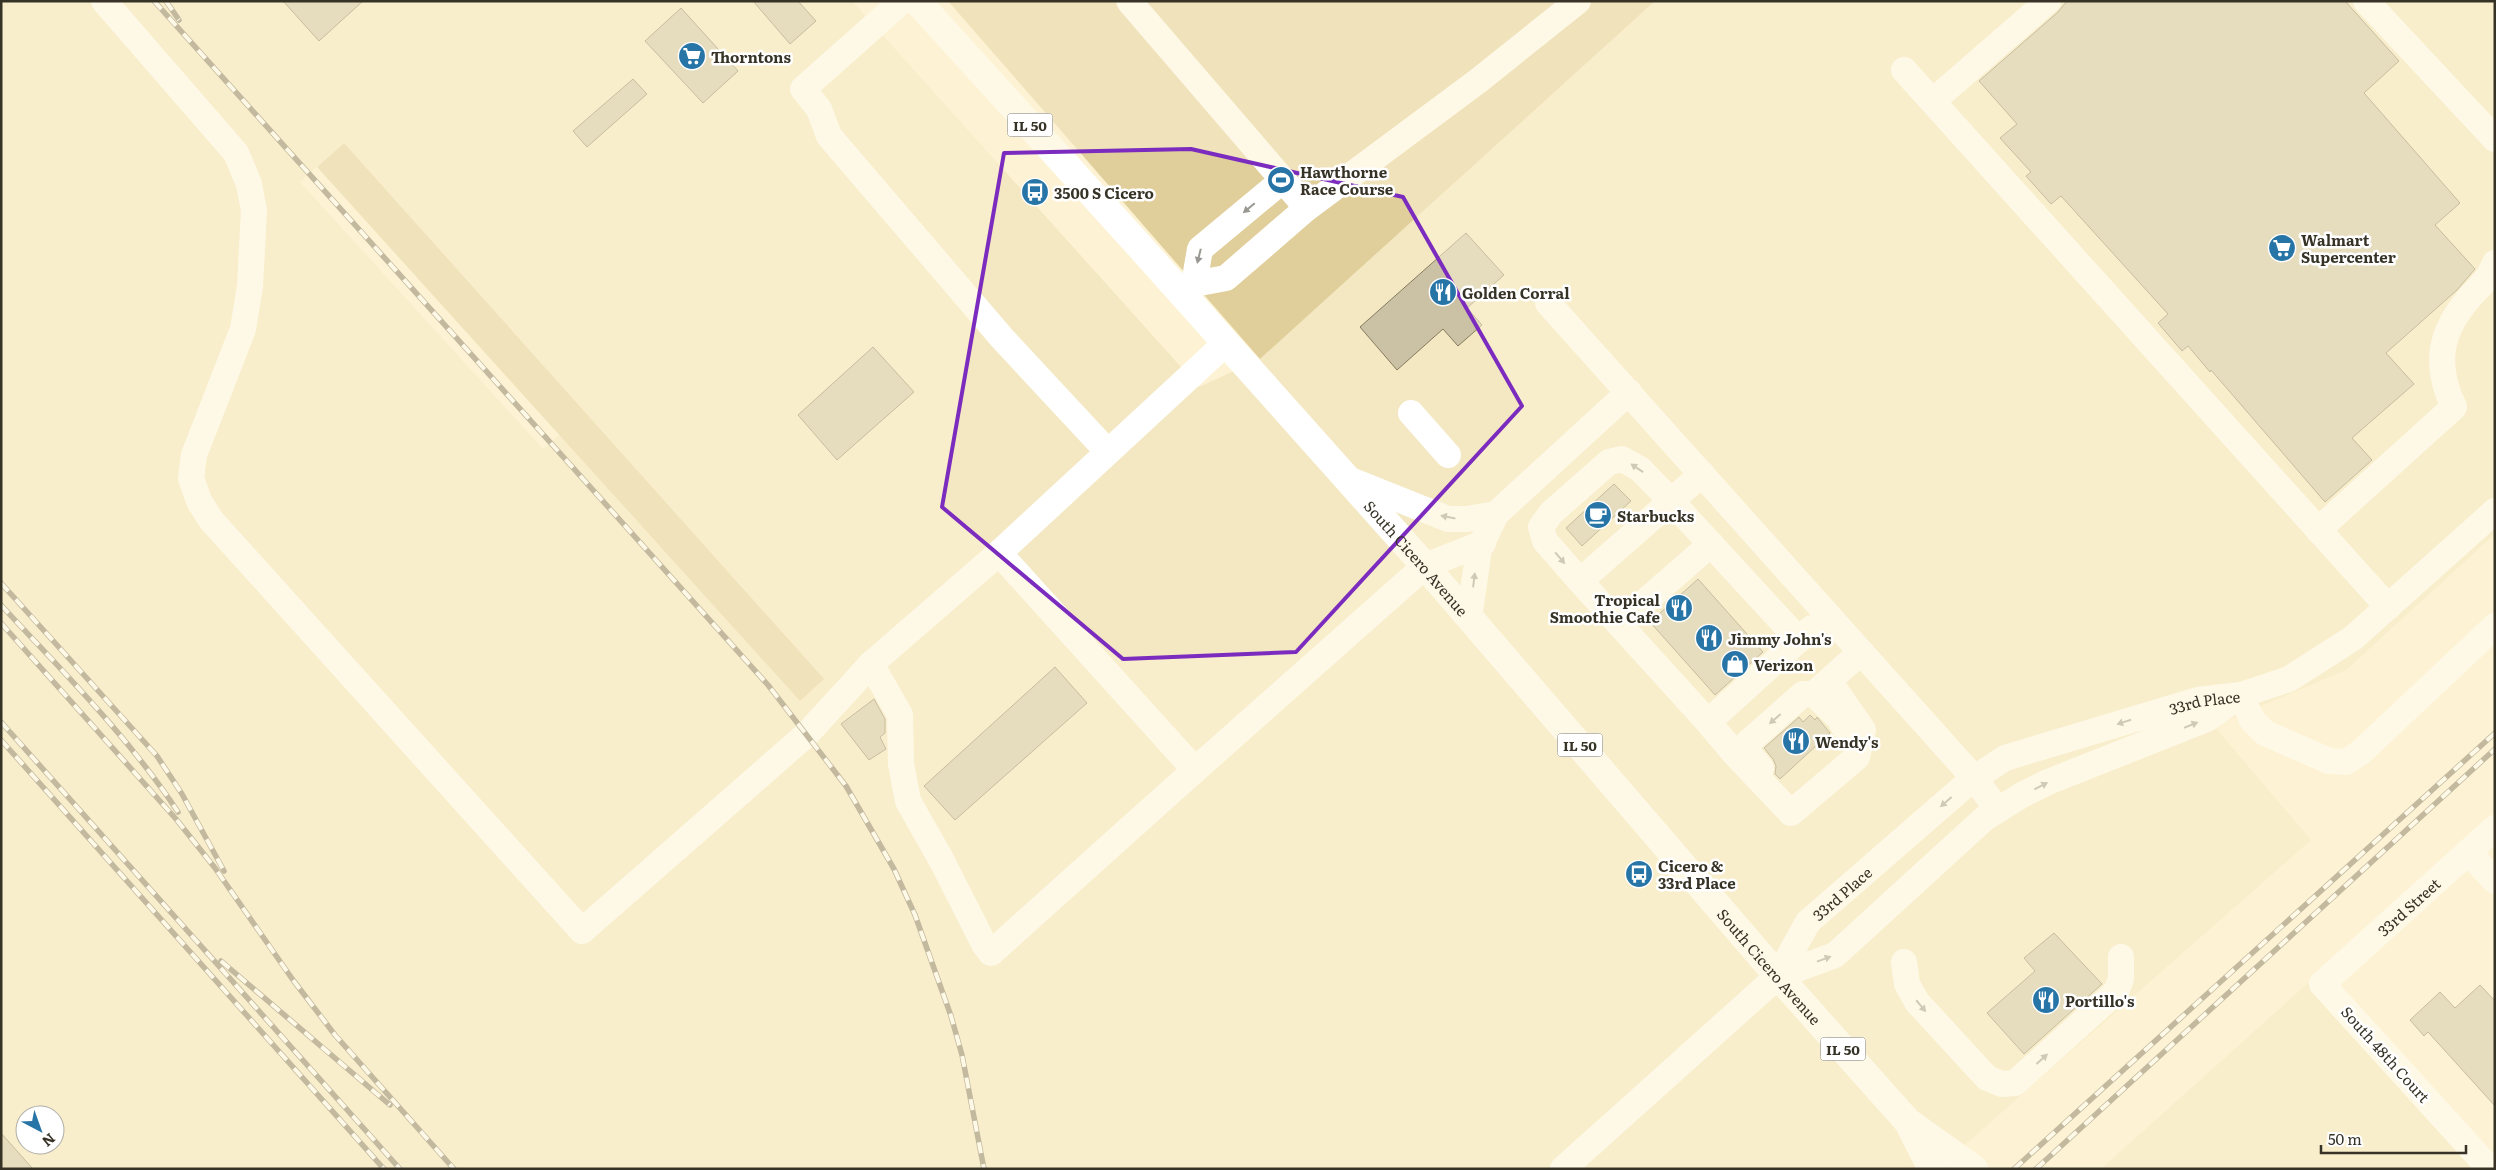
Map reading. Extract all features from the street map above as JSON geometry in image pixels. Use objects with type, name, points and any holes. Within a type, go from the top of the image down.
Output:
[{"type":"main road","name":"South Cicero Avenue","points":[[917,1],[1188,289],[1226,343],[1425,566],[1778,976],[1908,1122],[1974,1169]]},
{"type":"main road","name":"South Cicero Avenue","points":[[1908,1122],[1932,1169]]},
{"type":"street","points":[[104,1],[236,153],[250,184],[254,212],[250,286],[243,329],[194,455],[191,478],[199,501],[210,520],[582,931],[807,734],[871,664],[999,553],[1226,343]]},
{"type":"street","points":[[902,1],[804,89],[819,109],[829,136],[1002,338],[1108,452]]},
{"type":"street","points":[[1128,1],[1307,208]]},
{"type":"street","points":[[1188,289],[1226,278],[1307,208],[1478,81],[1578,1]]},
{"type":"street","points":[[1933,101],[2048,1]]},
{"type":"street","points":[[2366,1],[2495,139]]},
{"type":"street","points":[[1904,70],[2388,607]]},
{"type":"street","points":[[1188,289],[1200,249],[1283,180]]},
{"type":"street","points":[[2318,530],[2454,407],[2446,390],[2441,363],[2445,334],[2470,297],[2487,281],[2495,263]]},
{"type":"street","points":[[1548,303],[1974,778],[1998,810]]},
{"type":"street","points":[[1470,618],[1476,569],[1482,543],[1496,514],[1629,392]]},
{"type":"street","points":[[1411,414],[1448,455]]},
{"type":"street","points":[[1799,640],[1640,468],[1622,459],[1609,462],[1551,513],[1541,527],[1545,541],[1735,754],[1791,813],[1857,757],[1864,730],[1822,688],[1861,652]]},
{"type":"street","points":[[1580,581],[1702,474]]},
{"type":"street","points":[[1348,479],[1448,518],[1467,519],[1496,514]]},
{"type":"street","points":[[2495,511],[2353,638],[2289,679],[2241,695],[2252,720],[2265,733],[2329,761],[2346,762],[2361,752],[2495,626]]},
{"type":"street","points":[[871,664],[900,715],[901,764],[908,801],[942,861],[984,944],[991,953],[1425,566],[1482,543]]},
{"type":"street","points":[[1619,624],[1711,544]]},
{"type":"street","points":[[999,553],[1195,770]]},
{"type":"street","points":[[1708,722],[1828,614]]},
{"type":"street","name":"33rd Place","points":[[1563,1169],[1778,976],[1808,922],[1974,778],[2005,758],[2198,700],[2241,695]]},
{"type":"street","name":"33rd Place","points":[[1778,976],[1835,955],[1985,818],[1998,810],[2048,782],[2207,719],[2241,695]]},
{"type":"street","name":"33rd Street","points":[[2322,984],[2495,828]]},
{"type":"street","points":[[2468,852],[2495,882]]},
{"type":"street","points":[[1904,962],[1907,984],[1917,1002],[1987,1078],[2002,1084],[2015,1083],[2116,992],[2121,980],[2121,957]]},
{"type":"street","name":"South 48th Court","points":[[2322,984],[2490,1169]]},
{"type":"highlighted area","points":[[1191,149],[1403,197],[1522,406],[1296,652],[1123,659],[942,507],[1004,153]]},
{"type":"shaded area","points":[[1,1],[852,1],[1199,387],[1260,359],[1655,1],[2495,1],[2495,534],[2346,670],[2214,726],[2311,840],[1950,1158],[1958,1169],[1,1169]],"holes":[[[343,143],[584,413],[543,449],[300,182]]]},
{"type":"shaded area","name":"Hawthorne Race Course","points":[[948,1],[1655,1],[1260,359]]},
{"type":"shaded area","points":[[344,143],[824,679],[800,701],[317,167]]},
{"type":"shaded area","points":[[2308,983],[2475,1169],[2101,1169]]},
{"type":"building","points":[[283,1],[363,1],[319,41]]},
{"type":"building","name":"Thorntons","points":[[753,1],[798,1],[816,21],[790,44]]},
{"type":"building","name":"Walmart Supercenter","points":[[2067,1],[2345,1],[2399,61],[2364,93],[2460,203],[2435,225],[2475,269],[2457,290],[2386,353],[2414,384],[2352,438],[2372,460],[2325,502],[2211,370],[2210,372],[2188,346],[2182,351],[2158,323],[2168,314],[2061,196],[2051,204],[2026,176],[2031,172],[2000,138],[2017,124],[1979,81],[2058,12]]},
{"type":"building","name":"Thorntons","points":[[681,8],[738,71],[703,103],[645,41]]},
{"type":"building","points":[[633,79],[647,94],[587,147],[573,131]]},
{"type":"building","name":"Golden Corral","points":[[1466,233],[1504,275],[1467,308],[1482,325],[1458,346],[1443,329],[1397,370],[1360,327]]},
{"type":"building","points":[[873,347],[914,392],[837,460],[798,415]]},
{"type":"building","name":"Starbucks","points":[[1614,484],[1631,501],[1582,546],[1566,528]]},
{"type":"building","points":[[1698,579],[1763,652],[1715,695],[1650,622]]},
{"type":"building","points":[[1055,667],[1087,703],[955,820],[924,786]]},
{"type":"building","points":[[874,699],[885,719],[885,733],[880,737],[886,749],[869,760],[841,724]]},
{"type":"building","name":"Wendy's","points":[[1810,715],[1815,720],[1817,717],[1830,733],[1780,779],[1775,774],[1776,766],[1773,759],[1764,748],[1799,717],[1803,722]]},
{"type":"building","name":"Portillo's","points":[[2054,933],[2102,984],[2024,1054],[1987,1013],[2035,971],[2024,958]]},
{"type":"building","points":[[2480,985],[2495,1001],[2495,1106],[2428,1032],[2424,1036],[2410,1020],[2440,992],[2455,1008]]},
{"type":"building","points":[[1,1133],[15,1149],[15,1155],[21,1155],[33,1169],[1,1169]]},
{"type":"railway","points":[[154,1],[768,685],[846,786],[894,869],[915,915],[951,1016],[962,1055],[984,1169]]},
{"type":"railway","points":[[166,1],[179,20]]},
{"type":"railway","points":[[1,583],[157,756],[182,794],[224,871]]},
{"type":"railway","points":[[1,605],[71,679],[116,731],[159,784],[178,812]]},
{"type":"railway","points":[[1,623],[176,819],[215,868],[293,980],[335,1035],[454,1169]]},
{"type":"railway","points":[[1,722],[400,1169]]},
{"type":"railway","points":[[2014,1169],[2495,733]]},
{"type":"railway","points":[[1,740],[384,1169]]},
{"type":"railway","points":[[2036,1169],[2495,749]]},
{"type":"railway","points":[[221,961],[390,1105]]},
{"type":"place","name":"Thorntons","points":[[692,56]]},
{"type":"place","name":"Hawthorne Race Course","points":[[1281,180]]},
{"type":"place","name":"3500 S Cicero","points":[[1035,192]]},
{"type":"place","name":"Walmart Supercenter","points":[[2282,248]]},
{"type":"place","name":"Golden Corral","points":[[1443,292]]},
{"type":"place","name":"Starbucks","points":[[1598,515]]},
{"type":"place","name":"Tropical Smoothie Cafe","points":[[1679,608]]},
{"type":"place","name":"Jimmy John's","points":[[1709,638]]},
{"type":"place","name":"Verizon","points":[[1735,664]]},
{"type":"place","name":"Wendy's","points":[[1796,741]]},
{"type":"place","name":"Cicero & 33rd Place","points":[[1639,874]]},
{"type":"place","name":"Portillo's","points":[[2046,1000]]}]
